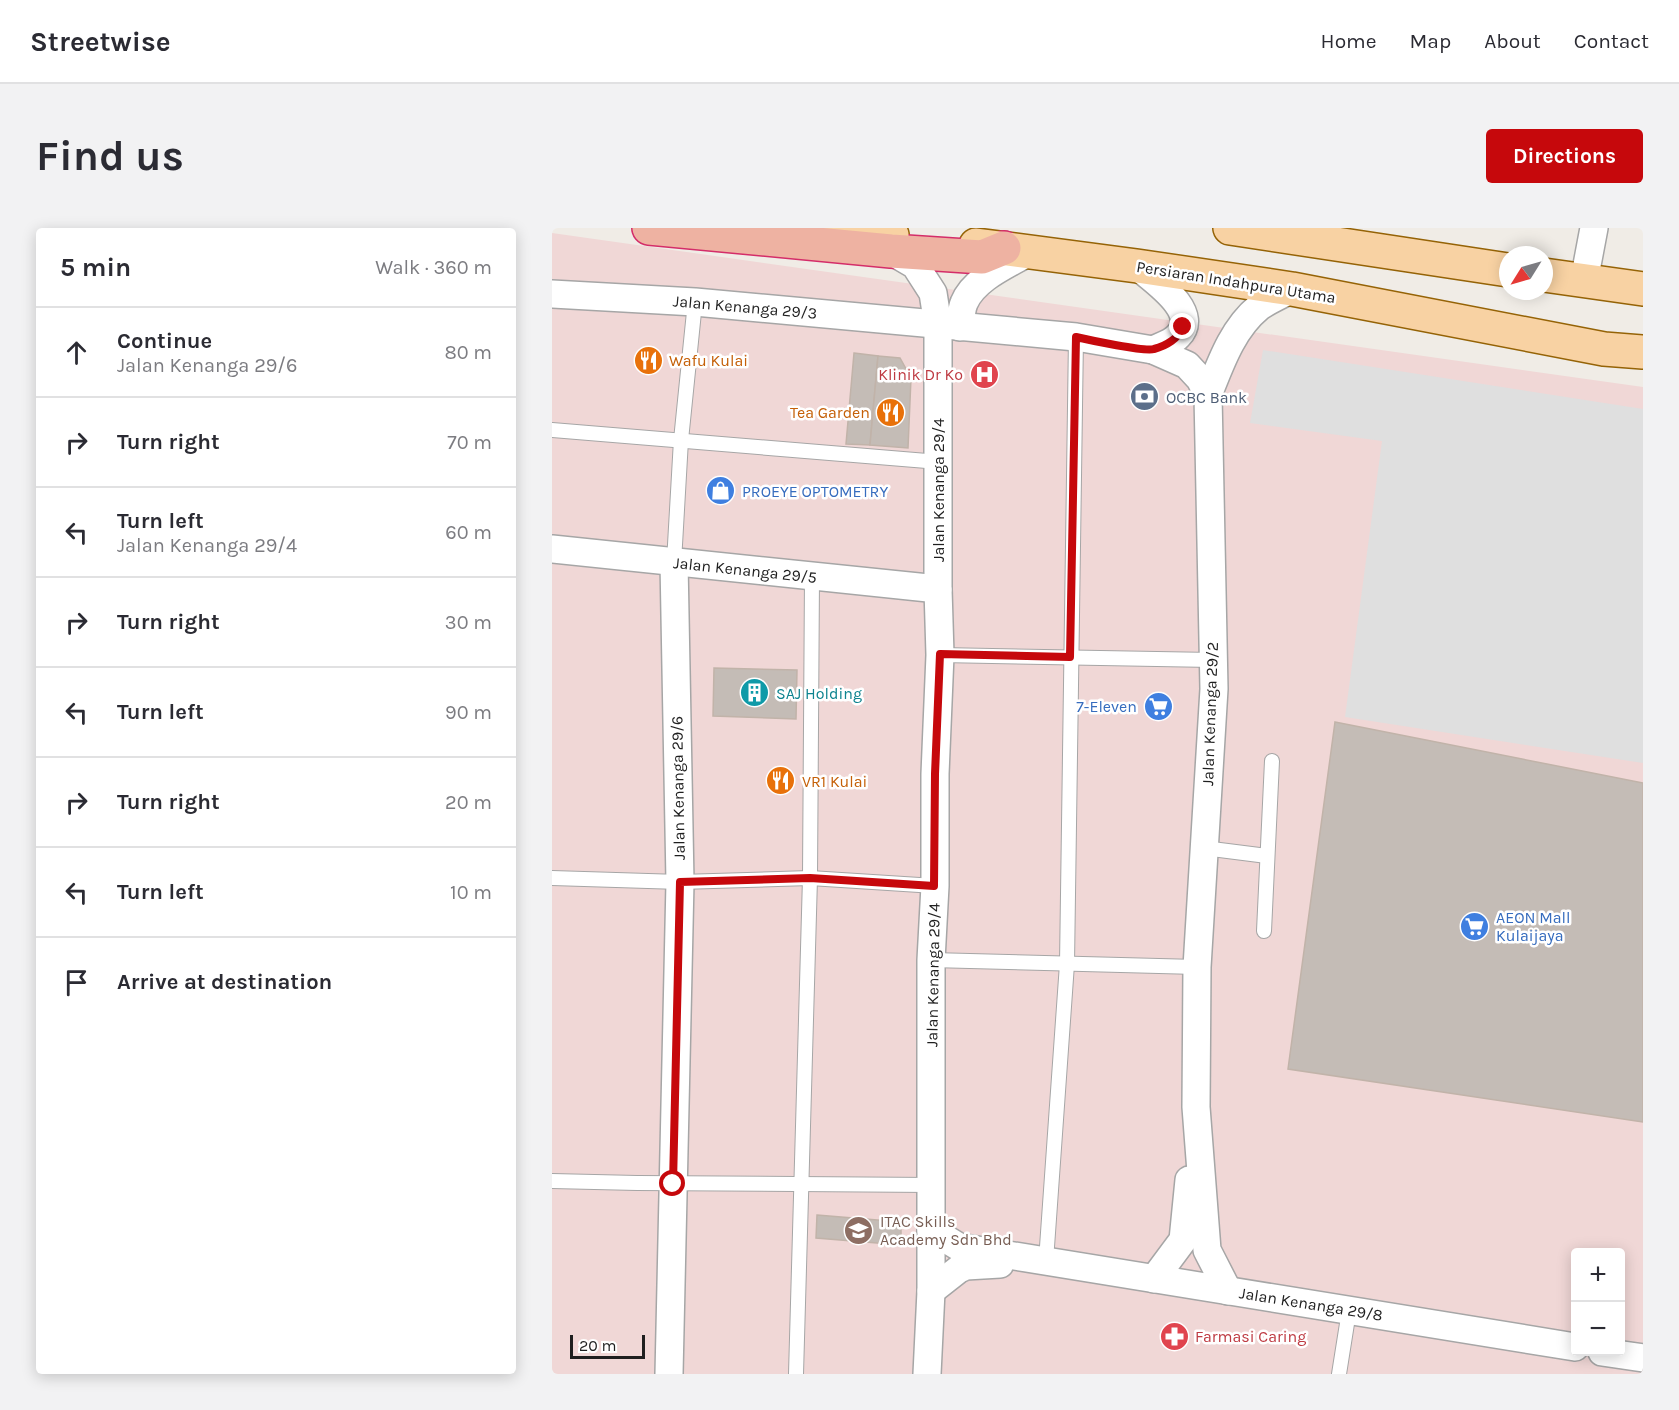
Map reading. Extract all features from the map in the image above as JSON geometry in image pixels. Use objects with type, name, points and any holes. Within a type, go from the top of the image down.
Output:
[{"type":"highway","points":[[649,228],[891,251],[982,257],[1017,250]]},
{"type":"main road","name":"Persiaran Indahpura Utama","points":[[826,228],[1017,250],[1292,289],[1604,349],[1643,352]]},
{"type":"main road","points":[[1230,228],[1499,269]]},
{"type":"main road","points":[[1553,276],[1643,290]]},
{"type":"street","points":[[1584,281],[1594,228]]},
{"type":"street","points":[[949,326],[976,286],[997,271],[1017,250]]},
{"type":"street","points":[[891,251],[915,265],[933,293],[949,326]]},
{"type":"street","points":[[1137,266],[1176,299],[1184,311],[1180,335],[1153,350]]},
{"type":"street","points":[[1208,395],[1223,357],[1245,321],[1260,306],[1292,289]]},
{"type":"street","name":"Jalan Kenanga 29/3","points":[[552,294],[695,302],[1076,337],[1153,350]]},
{"type":"street","name":"Jalan Kenanga 29/4","points":[[927,1374],[931,1291],[935,774],[940,654],[939,462],[949,326]]},
{"type":"street","points":[[1153,350],[1187,365],[1200,379],[1208,395]]},
{"type":"street","name":"Jalan Kenanga 29/2","points":[[1154,1279],[1184,1240],[1196,1107],[1197,968],[1214,688],[1208,395]]},
{"type":"street","name":"Jalan Kenanga 29/5","points":[[552,549],[938,589]]},
{"type":"street","name":"Jalan Kenanga 29/6","points":[[669,1374],[680,882],[674,562]]},
{"type":"street","name":"Jalan Kenanga 29/2","points":[[1196,1107],[1207,1250],[1228,1291]]},
{"type":"street","name":"Jalan Kenanga 29/8","points":[[931,1230],[959,1247],[1571,1346]]},
{"type":"street","name":"Jalan Kenanga 29/8","points":[[931,1291],[966,1266],[1046,1261]]},
{"type":"street","points":[[1625,1355],[1643,1358]]},
{"type":"lane","points":[[674,562],[681,440],[695,302]]},
{"type":"lane","points":[[1046,1261],[1067,964],[1076,337]]},
{"type":"lane","points":[[552,430],[939,462]]},
{"type":"lane","points":[[796,1374],[810,878],[812,577]]},
{"type":"lane","points":[[940,654],[1213,660]]},
{"type":"lane","points":[[1264,931],[1272,761]]},
{"type":"lane","points":[[1204,848],[1267,856]]},
{"type":"lane","points":[[552,878],[680,882],[810,878],[934,886]]},
{"type":"lane","points":[[932,960],[1197,968]]},
{"type":"lane","points":[[552,1181],[932,1185]]},
{"type":"lane","points":[[1339,1374],[1349,1311]]},
{"type":"shaded area","points":[[552,233],[1643,387],[1643,1374],[552,1374]]},
{"type":"shaded area","points":[[1263,350],[1643,409],[1643,763],[1345,717],[1382,441],[1250,423]]},
{"type":"building","points":[[854,353],[878,356],[870,445],[846,444]]},
{"type":"building","name":"Tea Garden","points":[[878,356],[900,358],[911,378],[908,448],[870,445]]},
{"type":"building","name":"SAJ Holding","points":[[714,668],[797,670],[796,719],[713,716]]},
{"type":"building","name":"AEON Mall Kulaijaya","points":[[1335,722],[1643,783],[1643,1122],[1288,1069]]},
{"type":"building","name":"ITAC Skills Academy Sdn Bhd","points":[[817,1215],[901,1222],[901,1245],[816,1238]]},
{"type":"place","name":"Wafu Kulai","points":[[648,360]]},
{"type":"place","name":"Klinik Dr Ko","points":[[984,374]]},
{"type":"place","name":"OCBC Bank","points":[[1145,397]]},
{"type":"place","name":"Tea Garden","points":[[891,412]]},
{"type":"place","name":"PROEYE OPTOMETRY","points":[[721,491]]},
{"type":"place","name":"SAJ Holding","points":[[755,693]]},
{"type":"place","name":"7-Eleven","points":[[1158,706]]},
{"type":"place","name":"VR1 Kulai","points":[[781,781]]},
{"type":"place","name":"AEON Mall Kulaijaya","points":[[1475,926]]},
{"type":"place","name":"ITAC Skills Academy Sdn Bhd","points":[[859,1230]]},
{"type":"place","name":"Farmasi Caring","points":[[1174,1336]]},
{"type":"route","points":[[673,1184],[680,882],[810,878],[934,886],[935,774],[940,654],[1070,657],[1076,337],[1153,350],[1180,335],[1183,327]]}]
